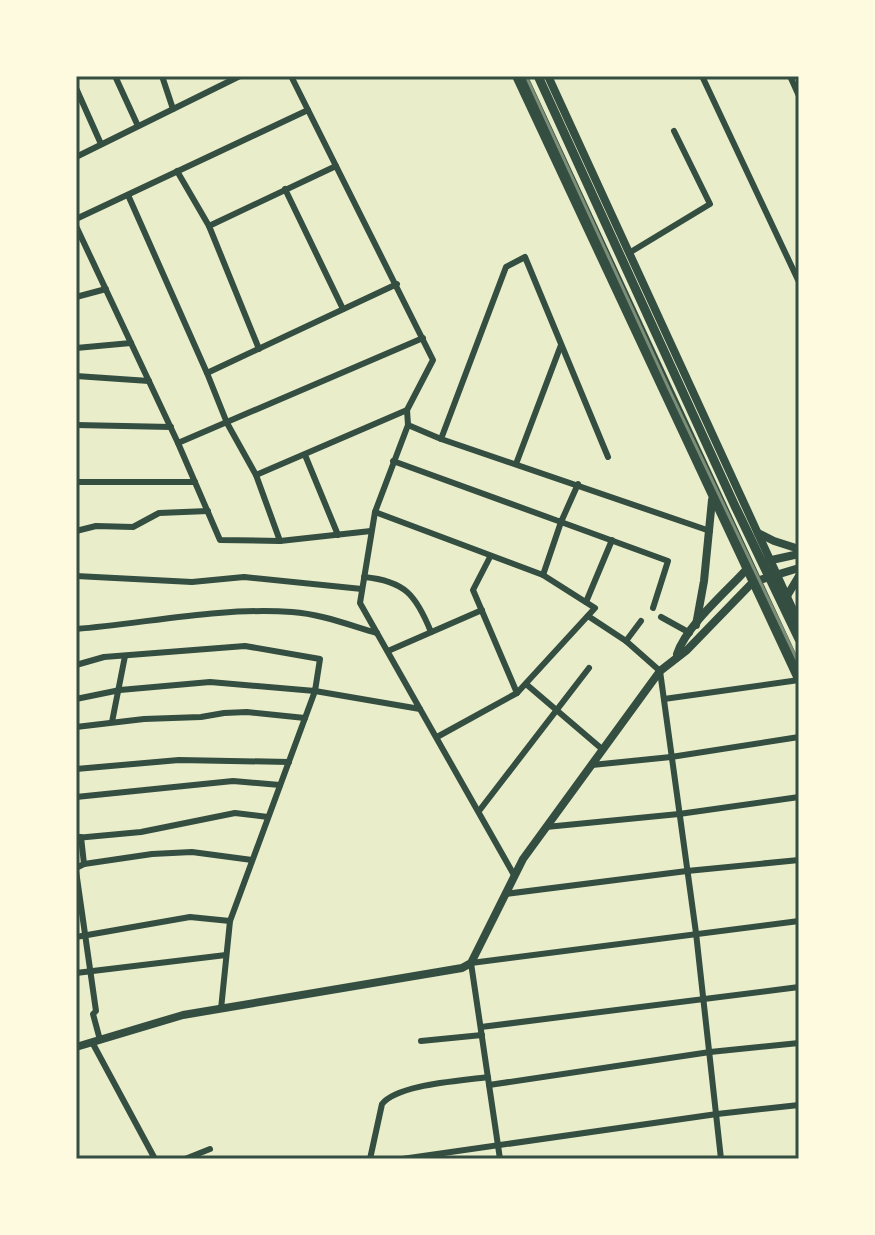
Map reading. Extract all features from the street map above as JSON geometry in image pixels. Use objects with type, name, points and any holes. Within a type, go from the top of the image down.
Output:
[{"type":"main road","points":[[516,76],[799,681]]},
{"type":"main road","points":[[523,76],[799,671]]},
{"type":"main road","points":[[538,76],[799,639]]},
{"type":"main road","points":[[548,76],[799,623]]},
{"type":"main road","points":[[692,629],[710,531],[712,495]]},
{"type":"main road","points":[[758,533],[799,552]]},
{"type":"main road","points":[[677,655],[692,629],[746,570],[799,552]]},
{"type":"main road","points":[[76,1047],[183,1015],[462,968],[471,963],[514,875],[660,671],[687,650],[753,582],[799,568]]},
{"type":"main road","points":[[786,597],[799,576]]},
{"type":"street","points":[[115,76],[138,126]]},
{"type":"street","points":[[162,76],[173,109]]},
{"type":"street","points":[[76,157],[240,76]]},
{"type":"street","points":[[291,76],[433,360],[407,410],[408,425],[375,512],[360,603],[514,875]]},
{"type":"street","points":[[702,76],[799,282]]},
{"type":"street","points":[[790,76],[799,96]]},
{"type":"street","points":[[76,88],[101,144]]},
{"type":"street","points":[[76,219],[308,110]]},
{"type":"street","points":[[629,253],[710,204],[674,131]]},
{"type":"street","points":[[209,226],[336,166]]},
{"type":"street","points":[[177,171],[209,226],[259,349]]},
{"type":"street","points":[[285,189],[343,309]]},
{"type":"street","points":[[128,195],[227,423],[256,475],[280,541]]},
{"type":"street","points":[[76,226],[171,427],[220,540],[280,541],[371,531]]},
{"type":"street","points":[[441,439],[506,267],[525,257],[608,457]]},
{"type":"street","points":[[207,373],[397,284]]},
{"type":"street","points":[[76,297],[106,289]]},
{"type":"street","points":[[178,443],[423,338]]},
{"type":"street","points":[[76,348],[131,343]]},
{"type":"street","points":[[516,464],[561,345]]},
{"type":"street","points":[[76,376],[149,381]]},
{"type":"street","points":[[256,475],[407,410]]},
{"type":"street","points":[[76,425],[171,427]]},
{"type":"street","points":[[408,425],[710,531]]},
{"type":"street","points":[[305,455],[338,535]]},
{"type":"street","points":[[393,461],[668,561],[653,608]]},
{"type":"street","points":[[76,482],[195,482]]},
{"type":"street","points":[[543,575],[578,484]]},
{"type":"street","points":[[76,531],[96,526],[133,527],[159,513],[208,511]]},
{"type":"street","points":[[375,512],[543,575],[595,608],[517,693],[437,737]]},
{"type":"street","points":[[586,602],[612,540]]},
{"type":"street","points":[[490,557],[473,590],[517,693]]},
{"type":"street","points":[[76,576],[192,582],[244,577],[362,589]]},
{"type":"street","points":[[364,577],[396,583],[412,595],[431,632]]},
{"type":"street","points":[[388,651],[482,610]]},
{"type":"street","points":[[76,629],[182,616],[294,612],[377,633]]},
{"type":"street","points":[[588,616],[626,641],[660,671],[696,933],[721,1159]]},
{"type":"street","points":[[661,617],[692,629]]},
{"type":"street","points":[[626,641],[641,621]]},
{"type":"street","points":[[76,665],[104,657],[245,646],[320,659],[315,691],[230,921],[221,1009]]},
{"type":"street","points":[[112,722],[125,656]]},
{"type":"street","points":[[479,811],[589,668]]},
{"type":"street","points":[[664,699],[799,681]]},
{"type":"street","points":[[76,699],[120,690],[210,682],[315,691],[421,709]]},
{"type":"street","points":[[526,684],[602,749]]},
{"type":"street","points":[[76,727],[247,712],[305,718]]},
{"type":"street","points":[[590,765],[671,757],[799,737]]},
{"type":"street","points":[[76,769],[179,760],[289,762]]},
{"type":"street","points":[[76,797],[233,781],[280,785]]},
{"type":"street","points":[[546,827],[679,814],[799,797]]},
{"type":"street","points":[[84,864],[78,837],[141,832],[235,813],[268,817]]},
{"type":"street","points":[[155,1159],[96,1041],[93,1014],[96,1011],[76,869],[84,864],[152,854],[192,852],[252,860]]},
{"type":"street","points":[[505,894],[799,860]]},
{"type":"street","points":[[76,937],[190,917],[230,921]]},
{"type":"street","points":[[500,1159],[471,963],[799,921]]},
{"type":"street","points":[[76,973],[226,955]]},
{"type":"street","points":[[421,1041],[701,998],[799,987]]},
{"type":"street","points":[[370,1159],[382,1104],[386,1098],[412,1089],[799,1043]]},
{"type":"street","points":[[402,1159],[799,1105]]},
{"type":"street","points":[[185,1159],[210,1149]]},
{"type":"railway","points":[[526,76],[799,664]]}]
